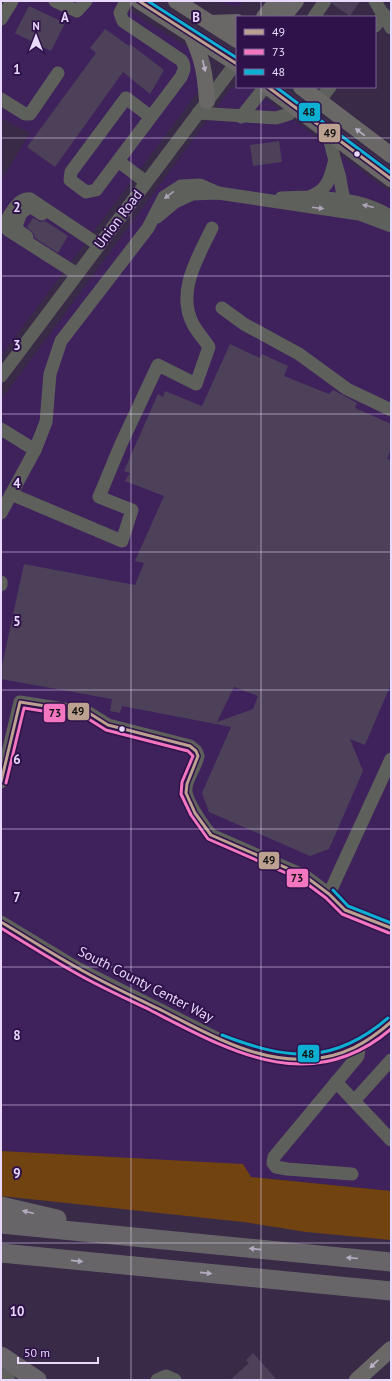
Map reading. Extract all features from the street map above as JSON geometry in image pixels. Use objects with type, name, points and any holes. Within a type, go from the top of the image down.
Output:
[{"type":"highway","points":[[1,1206],[120,1235]]},
{"type":"highway","points":[[1,1224],[391,1262]]},
{"type":"highway","points":[[1,1253],[391,1291]]},
{"type":"highway","points":[[1,1260],[38,1257]]},
{"type":"highway","points":[[1,1356],[37,1380]]},
{"type":"main road","points":[[139,1],[236,62]]},
{"type":"main road","points":[[176,1],[236,39]]},
{"type":"main road","points":[[257,16],[274,11],[296,1]]},
{"type":"main road","points":[[211,23],[236,22]]},
{"type":"main road","points":[[191,34],[202,61],[205,73],[203,107]]},
{"type":"main road","points":[[267,88],[391,179]]},
{"type":"main road","points":[[302,88],[390,151]]},
{"type":"main road","points":[[357,1380],[391,1349]]},
{"type":"street","points":[[1,19],[12,1]]},
{"type":"street","points":[[55,1],[77,11],[86,1]]},
{"type":"street","points":[[126,1],[120,13],[123,21],[183,63],[184,71],[181,77],[151,117],[118,161],[96,190],[86,192],[70,180],[71,172],[126,98],[151,117]]},
{"type":"street","points":[[315,16],[325,1]]},
{"type":"street","points":[[375,1],[391,28]]},
{"type":"street","points":[[376,25],[384,14]]},
{"type":"street","name":"Union Road","points":[[1,376],[236,64]]},
{"type":"street","points":[[1,99],[24,114],[30,114],[58,72]]},
{"type":"street","points":[[241,117],[265,88]]},
{"type":"street","points":[[319,101],[329,88]]},
{"type":"street","points":[[203,107],[241,117],[283,117],[289,114],[295,107]]},
{"type":"street","points":[[328,132],[334,163],[339,172],[344,201],[350,213]]},
{"type":"street","points":[[118,161],[146,182]]},
{"type":"street","points":[[311,196],[320,193],[328,183],[334,163]]},
{"type":"street","points":[[1,513],[35,450],[46,422],[50,374],[61,341],[154,219],[175,202],[192,194],[218,192],[350,213],[374,218],[391,226]]},
{"type":"street","points":[[266,199],[311,196],[344,201],[382,210],[391,217]]},
{"type":"street","points":[[77,274],[8,230],[5,225],[7,220],[21,200],[25,198],[30,199],[99,245]]},
{"type":"street","points":[[11,494],[122,541],[132,510],[99,497],[121,444],[158,365],[196,384],[209,347],[193,324],[186,303],[189,277],[212,228]]},
{"type":"street","points":[[222,308],[244,324],[299,354],[347,389],[391,410]]},
{"type":"street","points":[[1,429],[35,450]]},
{"type":"street","points":[[1,782],[20,702],[89,713],[108,725],[190,746],[196,751],[198,756],[186,788],[187,795],[204,827],[211,834],[305,876],[329,894],[345,910],[391,928]]},
{"type":"street","points":[[329,894],[391,759]]},
{"type":"street","name":"South County Center Way","points":[[1,922],[78,968],[235,1047],[274,1058],[291,1060],[332,1057],[359,1048],[378,1036],[391,1022]]},
{"type":"street","points":[[352,1174],[287,1169],[276,1167],[273,1163],[274,1157],[358,1056],[359,1048]]},
{"type":"street","points":[[354,1101],[391,1060]]},
{"type":"street","points":[[336,1082],[391,1140]]},
{"type":"street","points":[[1,1376],[9,1380]]},
{"type":"street","points":[[157,1380],[166,1376],[175,1380]]},
{"type":"shaded area","points":[[18,1],[115,1],[192,50],[199,90],[1,356],[1,181],[30,133],[1,118],[1,29]]},
{"type":"shaded area","points":[[220,1],[243,1],[240,6],[228,5]]},
{"type":"shaded area","points":[[236,86],[236,88],[251,88],[391,193],[391,1191],[1,1151],[1,400],[231,88]]},
{"type":"shaded area","points":[[1,1151],[243,1164],[251,1177],[391,1191],[391,1240],[306,1232],[243,1222],[1,1196]]},
{"type":"building","points":[[333,1],[360,1],[350,16],[332,4]]},
{"type":"building","points":[[29,6],[65,23],[51,51],[15,33]]},
{"type":"building","points":[[105,29],[129,46],[130,44],[164,70],[150,94],[123,72],[55,167],[27,147],[96,53],[90,48]]},
{"type":"building","points":[[279,141],[282,162],[253,166],[250,145]]},
{"type":"building","points":[[33,218],[41,222],[45,221],[68,236],[58,253],[35,238],[34,234],[27,227]]},
{"type":"building","points":[[230,344],[260,358],[262,354],[288,366],[284,376],[329,394],[333,390],[357,403],[355,408],[391,424],[391,449],[387,459],[391,460],[391,684],[365,745],[350,739],[363,771],[329,849],[310,856],[209,812],[202,793],[231,727],[122,706],[120,713],[110,711],[112,699],[1,679],[1,670],[24,564],[135,585],[144,563],[135,561],[164,496],[125,481],[130,473],[124,471],[158,394],[163,397],[165,391],[202,406]],"holes":[[[234,687],[258,696],[253,709],[217,722]]]},
{"type":"building","points":[[253,1353],[277,1380],[230,1380],[249,1363],[246,1360]]},
{"type":"transit line","name":"49","points":[[139,1],[236,63]]},
{"type":"transit line","name":"48","points":[[148,1],[236,57]]},
{"type":"transit line","name":"49","points":[[269,88],[391,179]]},
{"type":"transit line","name":"48","points":[[277,88],[391,173]]},
{"type":"transit line","name":"49","points":[[1,782],[20,702],[89,713],[108,725],[190,746],[196,751],[198,756],[187,784],[186,793],[195,813],[211,835],[305,876],[329,894],[345,910],[391,928]]},
{"type":"transit line","name":"73","points":[[6,783],[24,708],[87,718],[106,730],[188,751],[193,756],[182,782],[181,794],[191,815],[208,839],[302,880],[326,898],[342,914],[389,933]]},
{"type":"transit line","name":"48","points":[[333,890],[348,906],[391,923]]},
{"type":"transit line","name":"49","points":[[1,922],[96,978],[212,1036],[250,1051],[290,1059],[322,1058],[354,1048],[382,1030],[391,1022]]},
{"type":"transit line","name":"73","points":[[1,928],[55,961],[102,987],[210,1040],[240,1052],[270,1061],[300,1064],[330,1061],[361,1050],[391,1029]]},
{"type":"transit line","name":"48","points":[[222,1035],[267,1050],[308,1054],[328,1051],[348,1044],[367,1034],[388,1018]]}]
